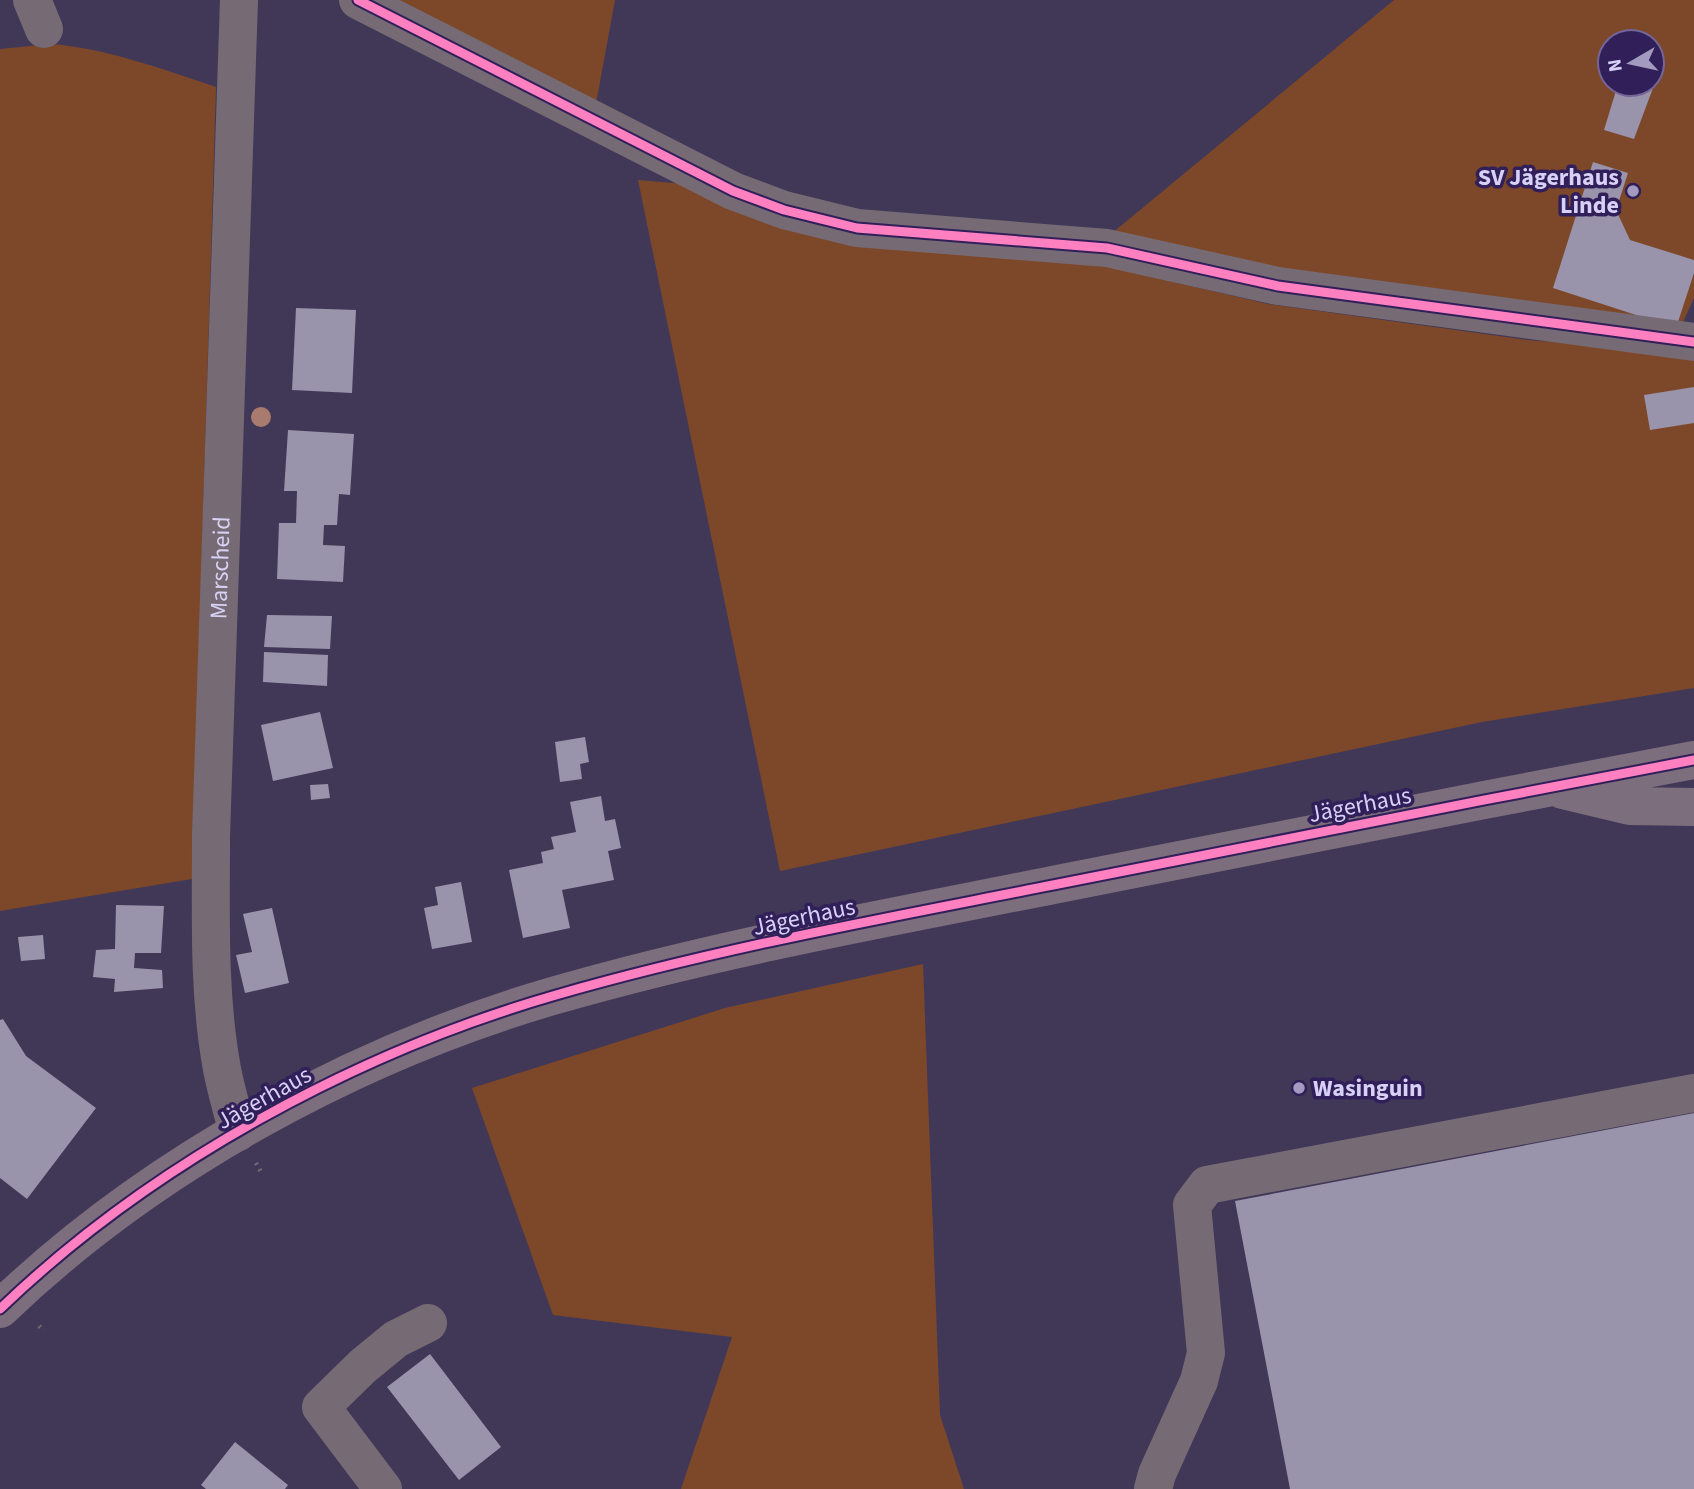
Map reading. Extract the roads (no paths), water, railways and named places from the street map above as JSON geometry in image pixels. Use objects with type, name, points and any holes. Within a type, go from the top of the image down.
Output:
[{"type":"main road","name":"Jägerhaus","points":[[0,1309],[127,1204],[238,1132],[300,1098],[429,1039],[553,996],[634,974],[924,911],[1328,830],[1694,761]]},
{"type":"main road","points":[[1551,787],[1630,806],[1694,807]]},
{"type":"street","name":"Marscheid","points":[[238,1132],[220,1055],[213,993],[211,916],[239,0]]},
{"type":"street","points":[[358,0],[733,191],[784,211],[857,228],[1107,248],[1278,286],[1694,342]]},
{"type":"street","points":[[1153,1489],[1157,1474],[1199,1381],[1206,1353],[1192,1205],[1207,1185],[1694,1093]]},
{"type":"street","points":[[383,1489],[321,1407],[363,1366],[396,1339],[429,1323]]},
{"type":"place","name":"SV Jägerhaus Linde","points":[[1633,191]]},
{"type":"place","name":"Wasinguin","points":[[1299,1088]]}]
